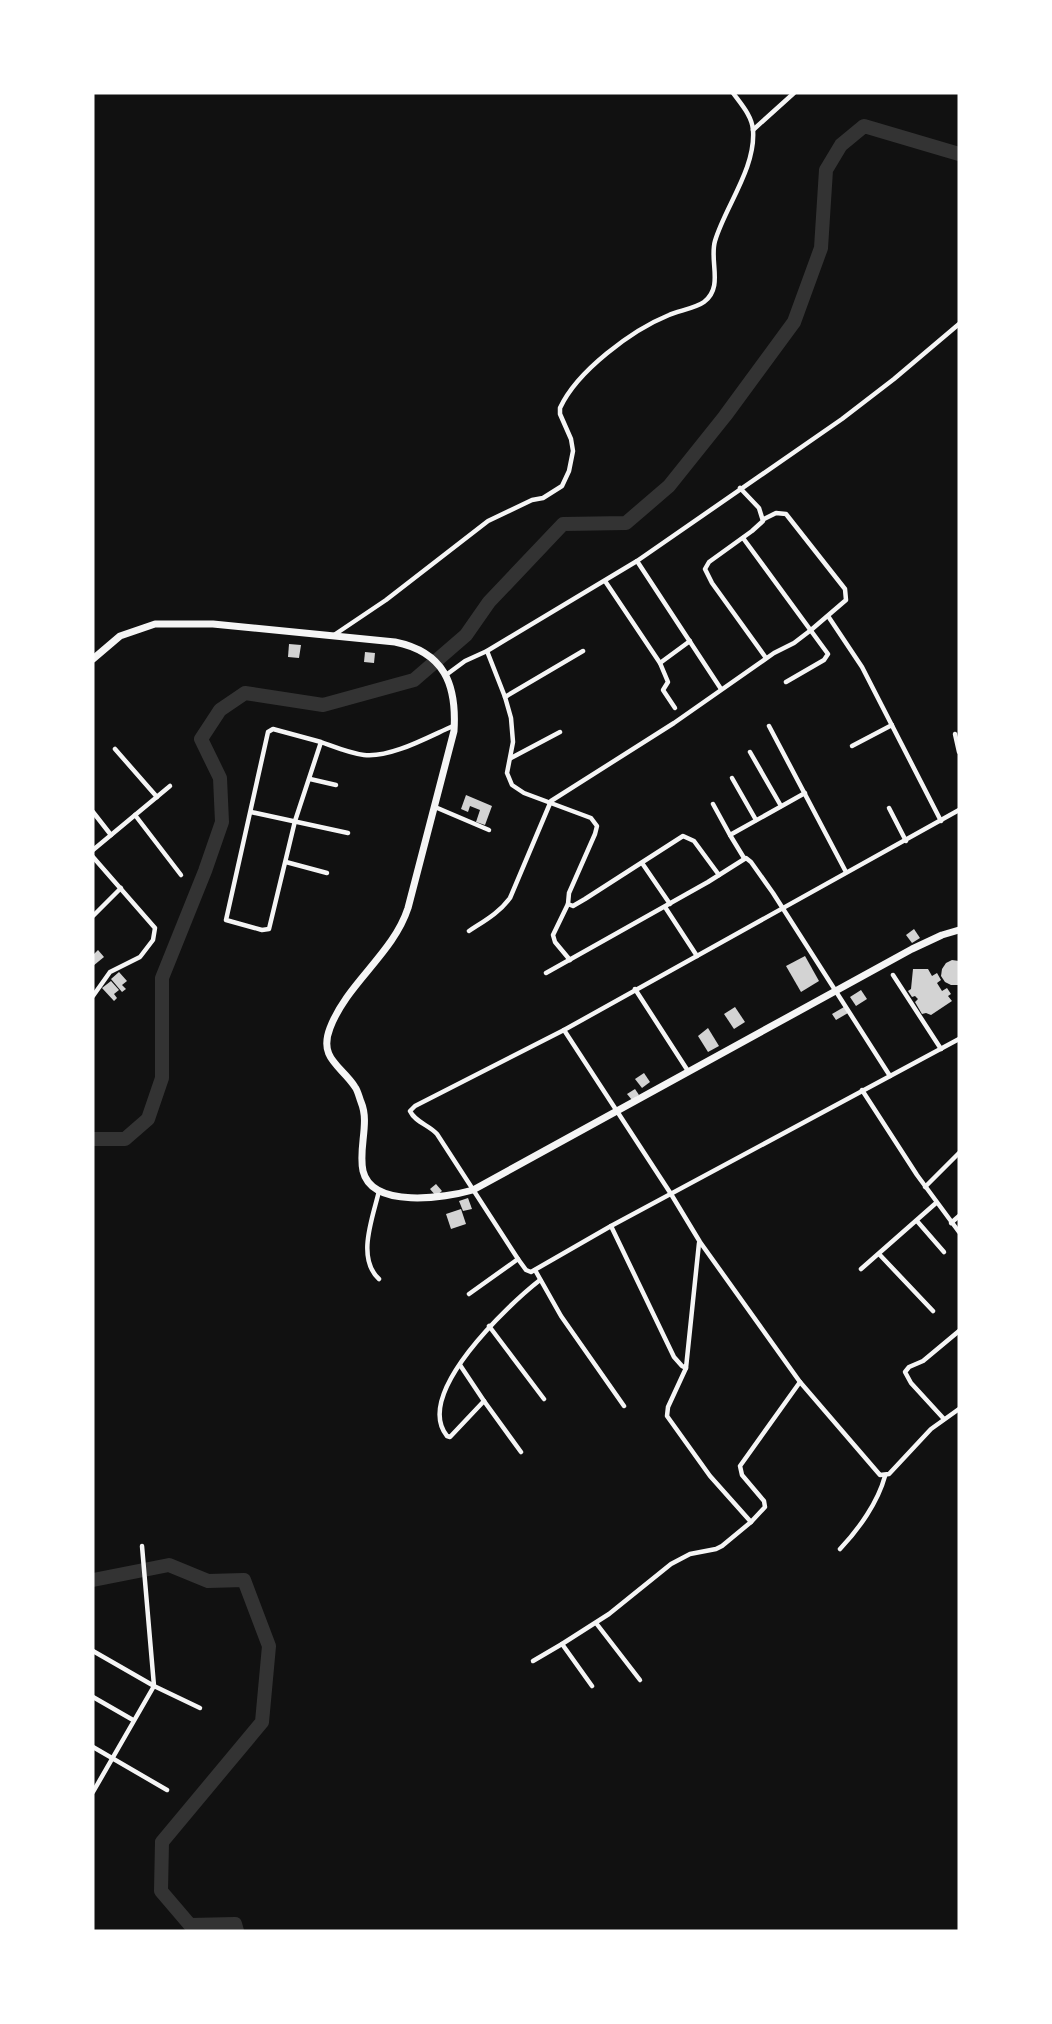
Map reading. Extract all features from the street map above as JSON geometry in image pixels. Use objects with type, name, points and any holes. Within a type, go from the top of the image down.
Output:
[{"type":"highway","points":[[93,659],[120,636],[155,624],[212,624],[412,646],[428,655],[444,672],[454,704],[454,726],[404,918],[386,948],[340,1010],[327,1040],[331,1060],[355,1087],[363,1105],[362,1169],[368,1181],[379,1191],[419,1198],[455,1195],[473,1189],[912,949],[959,930]]},
{"type":"street","points":[[333,636],[386,600],[488,521],[532,500],[543,498],[562,486],[569,471],[573,451],[560,414],[561,406],[582,376],[626,339],[667,316],[701,304],[711,294],[715,279],[714,246],[746,168],[753,130],[747,112],[733,93]]},
{"type":"street","points":[[753,130],[794,93]]},
{"type":"street","points":[[444,672],[486,651],[637,561],[842,419],[959,324]]},
{"type":"street","points":[[740,488],[756,504],[764,519]]},
{"type":"street","points":[[469,931],[493,915],[510,898],[551,802],[811,630],[846,600],[845,589],[786,514],[779,512],[764,519],[709,562],[705,569],[712,583],[766,658]]},
{"type":"street","points":[[743,537],[828,654],[786,682]]},
{"type":"street","points":[[637,561],[721,689]]},
{"type":"street","points":[[605,581],[660,663],[668,682],[663,690],[675,708]]},
{"type":"street","points":[[828,616],[862,667],[941,821]]},
{"type":"street","points":[[660,663],[690,641]]},
{"type":"street","points":[[486,651],[505,697],[512,731],[507,773],[512,785],[524,793],[591,818],[597,825],[569,893],[568,904],[553,935],[555,942],[570,960]]},
{"type":"street","points":[[505,697],[583,651]]},
{"type":"street","points":[[852,746],[892,724]]},
{"type":"street","points":[[321,742],[295,821],[269,929],[262,930],[226,920],[270,730],[288,732],[321,742],[358,754],[375,755],[398,749],[454,726]]},
{"type":"street","points":[[769,726],[846,872]]},
{"type":"street","points":[[510,759],[560,732]]},
{"type":"street","points":[[955,734],[959,752]]},
{"type":"street","points":[[115,749],[157,797]]},
{"type":"street","points":[[750,752],[781,806]]},
{"type":"street","points":[[732,778],[756,820]]},
{"type":"street","points":[[310,779],[336,785]]},
{"type":"street","points":[[93,850],[170,786]]},
{"type":"street","points":[[730,835],[805,793]]},
{"type":"street","points":[[713,804],[744,858],[748,858],[783,909],[890,1076]]},
{"type":"street","points":[[434,807],[489,830]]},
{"type":"street","points":[[889,808],[906,841]]},
{"type":"street","points":[[959,810],[564,1030],[455,1084],[410,1110],[410,1114],[434,1130],[518,1259],[531,1272],[611,1226],[959,1039]]},
{"type":"street","points":[[93,812],[111,835]]},
{"type":"street","points":[[251,812],[348,833]]},
{"type":"street","points":[[135,815],[181,875]]},
{"type":"street","points":[[568,904],[577,904],[684,836],[694,841],[719,874]]},
{"type":"street","points":[[93,857],[155,928],[155,935],[137,960],[107,975],[93,996]]},
{"type":"street","points":[[546,973],[744,858]]},
{"type":"street","points":[[286,862],[327,873]]},
{"type":"street","points":[[642,863],[697,956]]},
{"type":"street","points":[[93,916],[121,888]]},
{"type":"street","points":[[893,975],[941,1049]]},
{"type":"street","points":[[635,989],[688,1072]]},
{"type":"street","points":[[564,1030],[671,1194],[699,1242],[800,1382],[880,1475],[885,1476]]},
{"type":"street","points":[[862,1090],[936,1203],[959,1232]]},
{"type":"street","points":[[925,1186],[959,1153]]},
{"type":"street","points":[[379,1191],[368,1243],[370,1268],[379,1279]]},
{"type":"street","points":[[861,1269],[936,1203]]},
{"type":"street","points":[[951,1223],[959,1216]]},
{"type":"street","points":[[917,1221],[944,1252]]},
{"type":"street","points":[[611,1226],[674,1357],[686,1368]]},
{"type":"street","points":[[699,1242],[686,1368],[668,1407],[667,1416],[710,1476],[751,1522]]},
{"type":"street","points":[[879,1254],[933,1311]]},
{"type":"street","points":[[469,1294],[518,1259]]},
{"type":"street","points":[[535,1270],[575,1336],[624,1406]]},
{"type":"street","points":[[484,1401],[450,1437],[447,1436],[440,1424],[441,1400],[446,1386],[489,1326],[540,1280]]},
{"type":"street","points":[[489,1326],[544,1399]]},
{"type":"street","points":[[944,1419],[911,1383],[905,1371],[923,1361],[959,1331]]},
{"type":"street","points":[[460,1365],[521,1452]]},
{"type":"street","points":[[533,1661],[596,1623],[671,1564],[690,1554],[719,1548],[751,1522],[766,1503],[742,1475],[741,1462],[800,1382]]},
{"type":"street","points":[[840,1549],[852,1537],[867,1513],[882,1487],[885,1476],[931,1429],[959,1409]]},
{"type":"street","points":[[93,1792],[154,1686],[142,1546]]},
{"type":"street","points":[[596,1623],[640,1680]]},
{"type":"street","points":[[562,1644],[592,1686]]},
{"type":"street","points":[[93,1651],[154,1686],[200,1708]]},
{"type":"street","points":[[93,1697],[133,1720]]},
{"type":"street","points":[[93,1747],[167,1790]]},
{"type":"building","points":[[289,644],[301,645],[299,658],[288,657]]},
{"type":"building","points":[[365,652],[375,653],[374,663],[364,662]]},
{"type":"building","points":[[466,795],[492,806],[485,825],[476,822],[480,810],[470,806],[468,812],[461,809]]},
{"type":"building","points":[[914,929],[920,938],[912,943],[906,935]]},
{"type":"building","points":[[98,950],[104,957],[93,966],[93,955]]},
{"type":"building","points":[[805,956],[819,981],[801,992],[786,966]]},
{"type":"building","points":[[959,961],[959,985],[945,982],[941,976],[946,963]]},
{"type":"building","points":[[913,969],[928,969],[932,976],[937,973],[941,980],[937,983],[942,991],[947,988],[952,1001],[931,1015],[922,1014],[915,1002],[918,999],[912,997],[908,991],[911,989]]},
{"type":"building","points":[[119,972],[127,981],[122,985],[126,989],[122,992],[111,979]]},
{"type":"building","points":[[111,981],[119,990],[114,994],[117,998],[114,1001],[102,988]]},
{"type":"building","points":[[861,990],[867,999],[856,1006],[850,997]]},
{"type":"building","points":[[735,1007],[745,1022],[734,1029],[724,1014]]},
{"type":"building","points":[[844,1007],[848,1013],[836,1020],[832,1014]]},
{"type":"building","points":[[708,1028],[719,1046],[708,1052],[698,1036]]},
{"type":"building","points":[[644,1073],[650,1082],[642,1088],[635,1079]]},
{"type":"building","points":[[635,1089],[639,1095],[632,1100],[627,1094]]},
{"type":"building","points":[[436,1184],[442,1191],[436,1196],[430,1189]]},
{"type":"building","points":[[468,1198],[472,1209],[463,1211],[459,1201]]},
{"type":"building","points":[[461,1209],[466,1224],[451,1229],[446,1214]]},
{"type":"waterway","points":[[93,1139],[125,1139],[148,1119],[162,1078],[162,978],[222,822],[220,778],[201,739],[220,710],[245,693],[323,705],[414,680],[466,635],[489,602],[563,524],[626,523],[669,486],[725,416],[794,322],[821,248],[826,170],[841,145],[864,126],[959,154]]},
{"type":"waterway","points":[[93,1580],[169,1565],[208,1581],[244,1580],[269,1646],[262,1722],[162,1842],[161,1891],[190,1925],[235,1924],[237,1931]]}]
